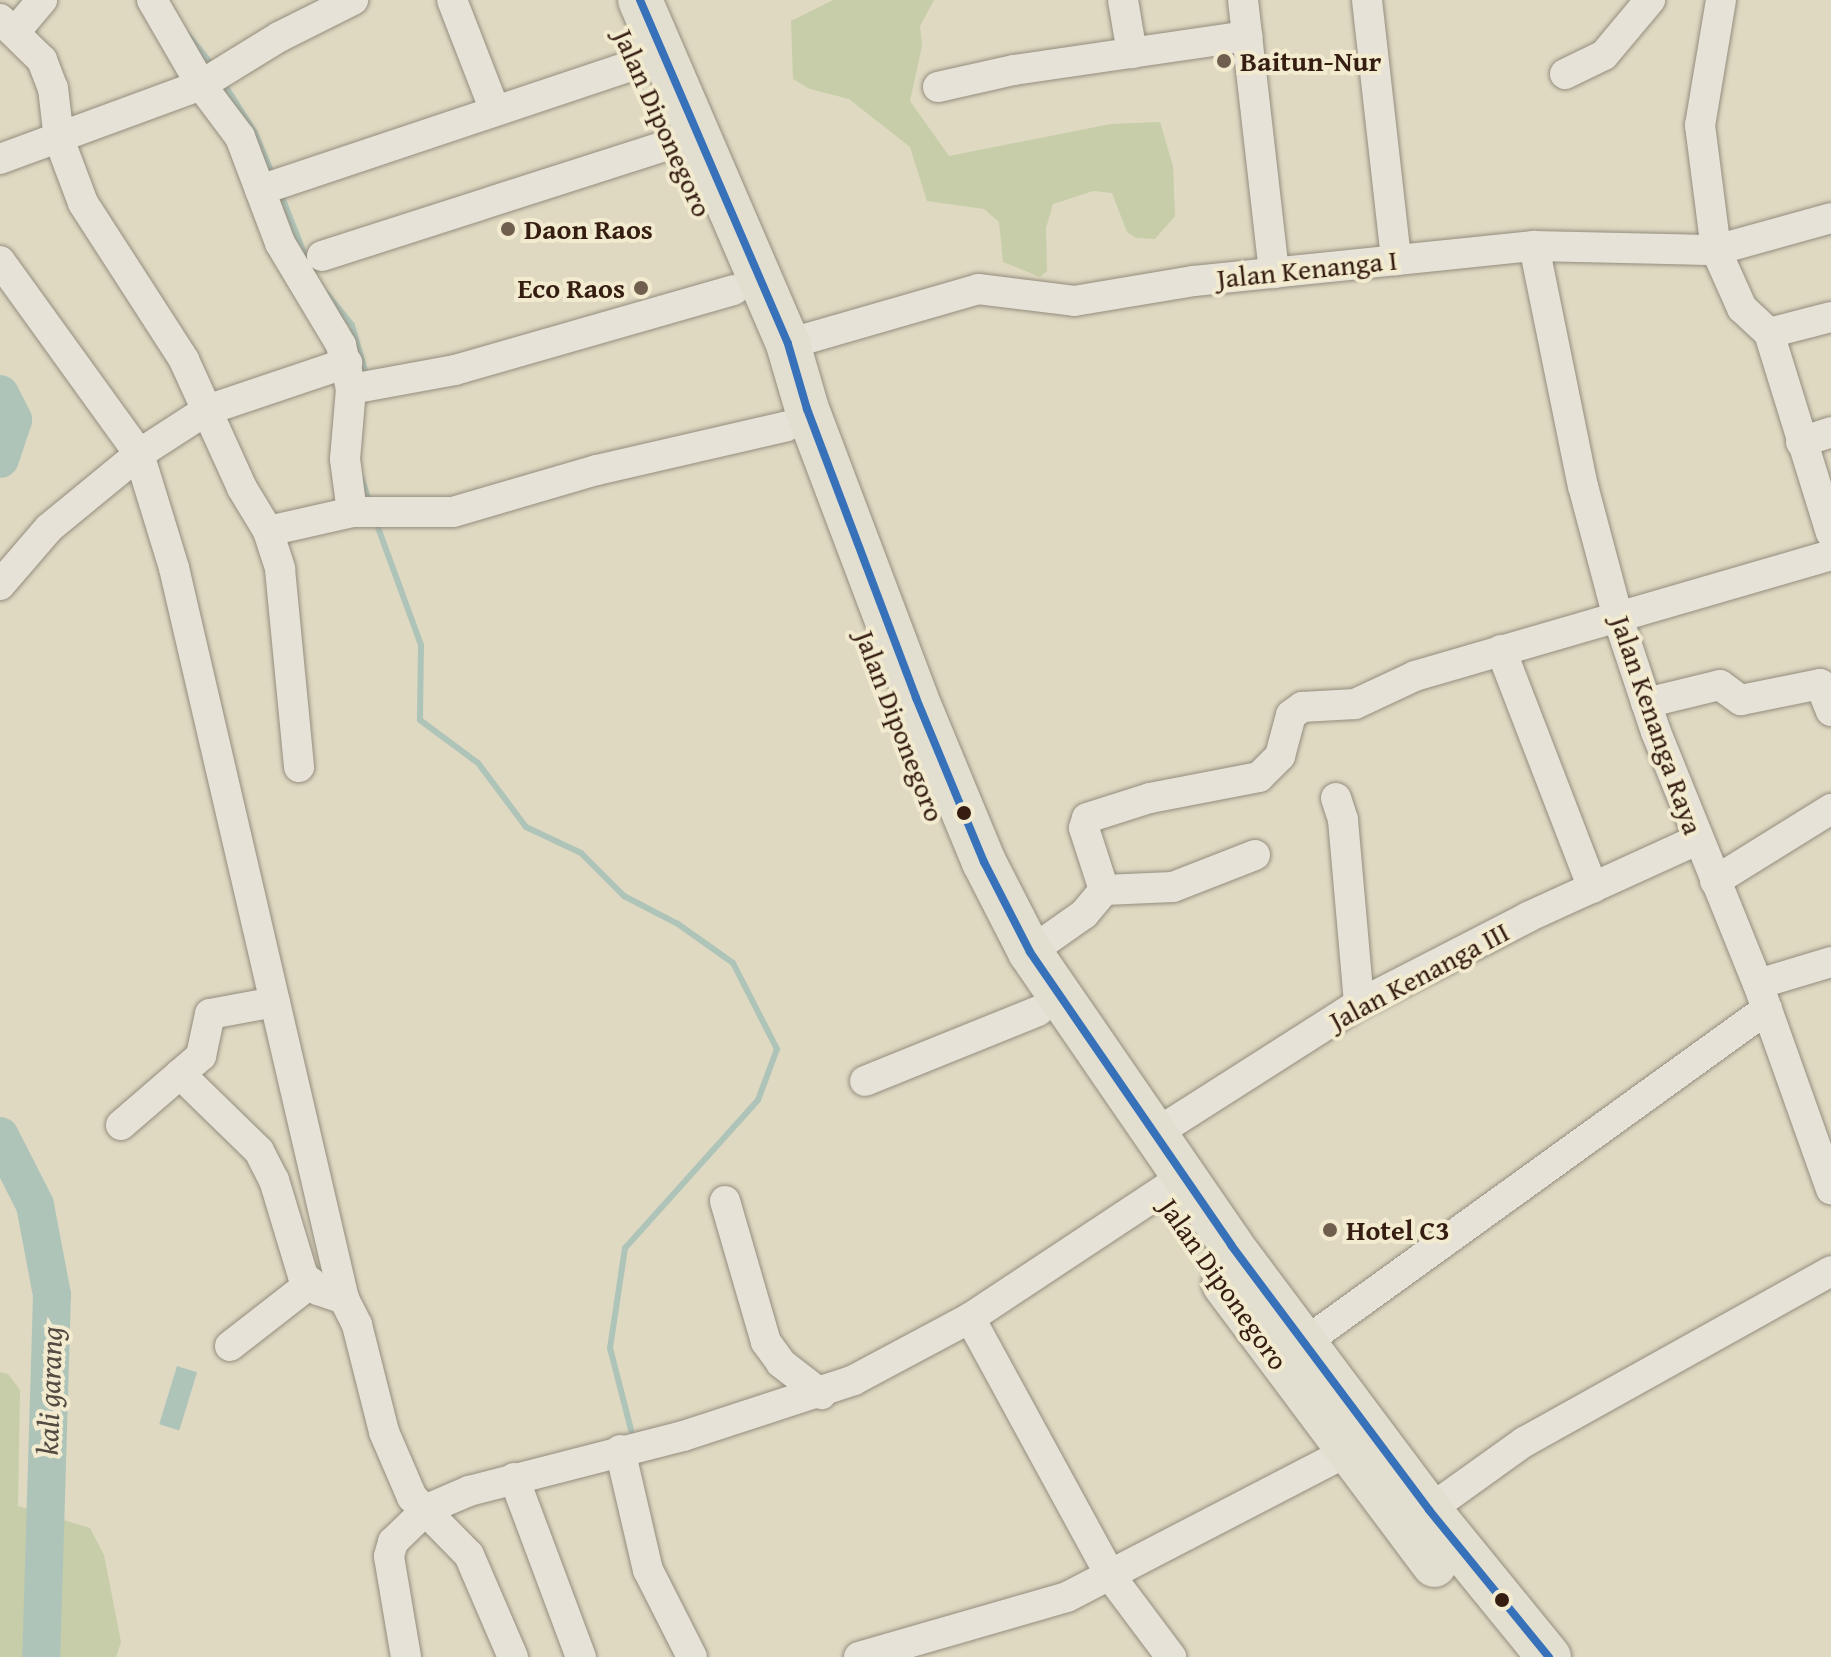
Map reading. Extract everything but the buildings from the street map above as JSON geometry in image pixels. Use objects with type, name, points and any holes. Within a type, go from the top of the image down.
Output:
[{"type":"highway","name":"Jalan Diponegoro","points":[[608,0],[637,64],[788,344],[822,483],[938,825],[1038,1011],[1172,1186],[1304,1343],[1409,1509]]},
{"type":"highway","name":"Jalan Diponegoro","points":[[640,0],[734,290],[787,426],[822,483],[984,862],[1030,952],[1153,1135],[1172,1186],[1276,1360],[1349,1451],[1409,1509],[1529,1653]]},
{"type":"street","points":[[42,0],[8,25],[49,73],[59,139],[83,203],[163,324],[268,531],[280,569],[299,767]]},
{"type":"street","points":[[152,0],[211,80],[269,188],[291,266],[328,317],[359,382],[345,459],[361,511]]},
{"type":"street","points":[[0,159],[211,80],[279,37],[353,0]]},
{"type":"street","points":[[452,0],[495,111]]},
{"type":"street","points":[[1123,0],[1132,53]]},
{"type":"street","points":[[1243,0],[1274,273]]},
{"type":"street","points":[[1367,0],[1396,260]]},
{"type":"street","points":[[1565,74],[1604,55],[1650,0]]},
{"type":"street","points":[[1721,0],[1700,125],[1716,250],[1742,308],[1769,333],[1801,442],[1829,517]]},
{"type":"street","points":[[938,87],[1248,36]]},
{"type":"street","points":[[269,188],[637,64]]},
{"type":"street","points":[[322,256],[693,163]]},
{"type":"street","name":"Jalan Kenanga I","points":[[788,344],[962,292],[996,289],[1074,301],[1274,273],[1534,246],[1716,250],[1831,218]]},
{"type":"street","name":"Jalan Kenanga Raya","points":[[1534,246],[1583,486],[1618,618],[1697,840],[1762,996],[1831,1189]]},
{"type":"street","points":[[0,261],[139,454],[174,568],[344,1299],[357,1325],[394,1457],[412,1497],[469,1555],[513,1657]]},
{"type":"street","points":[[0,585],[49,528],[139,454],[207,410],[359,382],[614,327],[734,290]]},
{"type":"street","points":[[1769,333],[1831,317]]},
{"type":"street","points":[[268,531],[361,511],[453,512],[597,470],[787,426]]},
{"type":"street","points":[[1801,442],[1831,432]]},
{"type":"street","points":[[1104,890],[1084,828],[1091,814],[1214,783],[1259,777],[1280,756],[1291,715],[1302,707],[1355,704],[1415,676],[1831,555]]},
{"type":"street","points":[[1501,650],[1593,888]]},
{"type":"street","points":[[1646,703],[1720,685],[1743,700],[1820,684],[1831,711]]},
{"type":"street","points":[[1336,798],[1343,820],[1359,1004]]},
{"type":"street","points":[[1715,881],[1831,809]]},
{"type":"street","name":"Jalan Kenanga III","points":[[1153,1135],[1359,1004],[1697,840]]},
{"type":"street","points":[[1030,952],[1084,914],[1104,890],[1173,887],[1255,855]]},
{"type":"street","points":[[1304,1343],[1762,996],[1831,962]]},
{"type":"street","points":[[121,1125],[201,1056],[210,1014],[275,1002]]},
{"type":"street","points":[[865,1081],[1038,1011]]},
{"type":"street","points":[[180,1074],[259,1151],[274,1180],[303,1276],[344,1299]]},
{"type":"street","points":[[406,1657],[389,1556],[393,1542],[427,1509],[514,1478],[821,1394],[970,1318],[1172,1186]]},
{"type":"street","points":[[725,1201],[766,1342],[781,1363],[821,1394]]},
{"type":"street","points":[[1409,1509],[1831,1271]]},
{"type":"street","points":[[230,1346],[311,1283]]},
{"type":"street","points":[[970,1318],[1112,1578],[1171,1657]]},
{"type":"street","points":[[620,1450],[648,1570],[692,1657]]},
{"type":"street","points":[[859,1657],[1067,1597],[1112,1578],[1349,1451]]},
{"type":"street","points":[[514,1478],[581,1657]]},
{"type":"green space","points":[[833,0],[934,0],[920,26],[922,46],[910,101],[949,156],[1111,124],[1160,122],[1173,166],[1175,216],[1155,239],[1136,238],[1127,232],[1112,193],[1093,191],[1053,204],[1046,228],[1047,271],[1040,277],[1003,262],[999,222],[984,209],[927,201],[910,147],[849,99],[810,89],[793,79],[791,21]]},
{"type":"green space","points":[[0,1372],[8,1374],[20,1390],[18,1506],[90,1528],[104,1555],[121,1642],[116,1657],[0,1657]]},
{"type":"shaded area","points":[[177,1366],[197,1372],[179,1430],[159,1424]]},
{"type":"waterway","points":[[187,34],[213,66]]},
{"type":"waterway","points":[[223,82],[255,133],[274,178]]},
{"type":"waterway","points":[[280,192],[308,263]]},
{"type":"waterway","points":[[326,293],[352,325],[367,378]]},
{"type":"waterway","name":"kali garang","points":[[0,394],[13,420],[0,459]]},
{"type":"waterway","points":[[362,480],[370,503]]},
{"type":"waterway","points":[[376,522],[421,645],[420,720],[478,763],[526,827],[581,853],[624,896],[678,924],[733,963],[777,1049],[758,1100],[625,1248],[610,1348],[631,1430]]},
{"type":"waterway","name":"kali garang","points":[[0,1136],[35,1205],[52,1295],[41,1657]]},
{"type":"transit line","points":[[640,0],[788,344],[807,409],[916,698],[984,862],[1030,952],[1231,1245],[1429,1510],[1549,1657]]},
{"type":"place","name":"Baitun-Nur","points":[[1224,61]]},
{"type":"place","name":"Daon Raos","points":[[508,229]]},
{"type":"place","name":"Eco Raos","points":[[641,288]]},
{"type":"place","name":"Hotel C3","points":[[1330,1230]]}]
